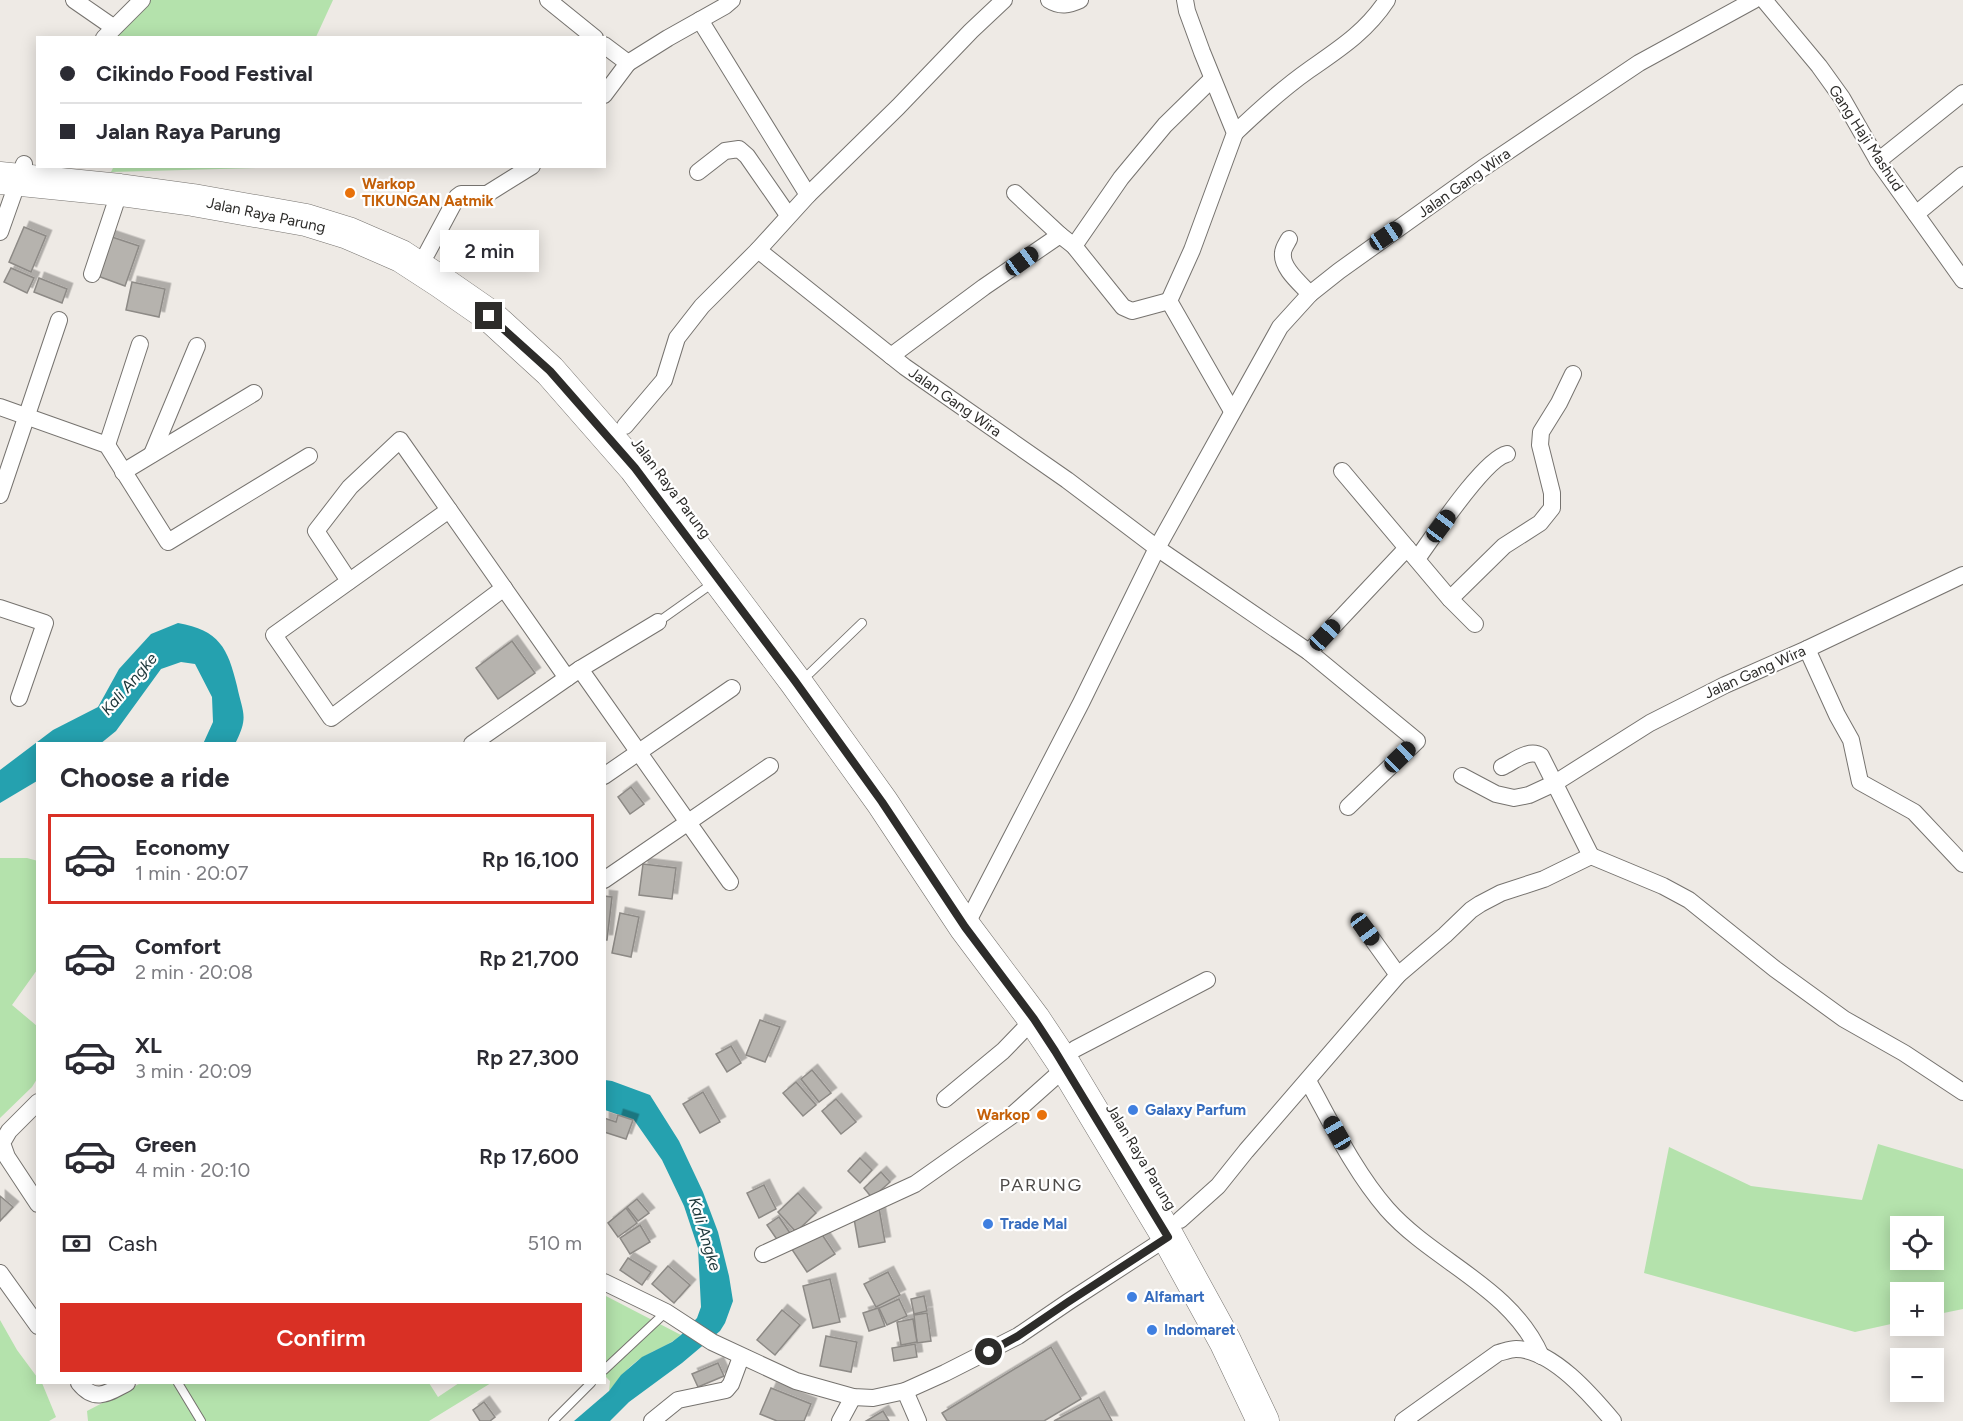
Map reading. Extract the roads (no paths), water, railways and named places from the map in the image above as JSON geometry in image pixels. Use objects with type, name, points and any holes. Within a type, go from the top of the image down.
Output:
[{"type":"highway","name":"Jalan Raya Parung","points":[[21,169],[150,177],[229,190],[337,215],[377,229],[427,253],[469,277],[504,303],[543,338],[635,468],[795,681],[875,793],[971,917],[1048,1008],[1071,1058],[1174,1229],[1230,1315],[1281,1421]]},
{"type":"highway","name":"Jalan Raya Parung","points":[[21,169],[120,190],[306,220],[348,233],[401,256],[489,316],[550,371],[625,426],[810,673],[971,917],[1034,1019],[1071,1058]]},
{"type":"highway","name":"Jalan Raya Parung","points":[[1174,1229],[1263,1421]]},
{"type":"street","points":[[74,0],[108,32],[142,0]]},
{"type":"street","points":[[548,0],[593,36]]},
{"type":"street","points":[[606,92],[628,63],[732,0]]},
{"type":"street","points":[[625,426],[664,380],[677,338],[717,290],[758,250],[788,215],[1004,0]]},
{"type":"street","points":[[1049,0],[1062,6],[1080,0]]},
{"type":"street","points":[[1185,0],[1212,79],[1235,133]]},
{"type":"street","points":[[1169,301],[1192,250],[1235,133],[1275,96],[1360,32],[1375,18],[1387,0]]},
{"type":"street","name":"Jalan Gang Wira","points":[[971,917],[1157,548],[1280,327],[1310,294],[1339,271],[1484,168],[1639,63],[1754,0]]},
{"type":"street","name":"Gang Haji Mashud","points":[[1764,0],[1819,66],[1878,161],[1963,280]]},
{"type":"street","points":[[700,20],[808,195]]},
{"type":"street","points":[[606,46],[628,63]]},
{"type":"street","points":[[1074,246],[1121,178],[1160,130],[1212,79]]},
{"type":"street","points":[[1878,161],[1963,93]]},
{"type":"street","points":[[698,172],[725,151],[739,149],[747,156],[788,215]]},
{"type":"street","points":[[427,253],[457,196],[487,194],[529,168]]},
{"type":"street","points":[[0,232],[21,169]]},
{"type":"street","points":[[1916,214],[1963,175]]},
{"type":"street","points":[[92,273],[120,190]]},
{"type":"street","points":[[1015,193],[1074,246],[1123,307],[1132,311],[1169,301]]},
{"type":"street","points":[[891,356],[984,287],[1060,235]]},
{"type":"street","points":[[1289,239],[1283,254],[1284,261],[1310,294]]},
{"type":"street","name":"Jalan Gang Wira","points":[[758,250],[959,407],[1067,480],[1157,548],[1309,652],[1417,741],[1348,807]]},
{"type":"street","points":[[1169,301],[1232,411]]},
{"type":"street","points":[[0,495],[59,320]]},
{"type":"street","points":[[107,445],[140,344]]},
{"type":"street","points":[[152,454],[197,346]]},
{"type":"street","points":[[1450,599],[1504,546],[1540,523],[1552,507],[1552,493],[1540,445],[1541,432],[1573,374]]},
{"type":"street","points":[[123,472],[254,393]]},
{"type":"street","points":[[0,407],[107,445],[168,542],[309,456]]},
{"type":"street","points":[[348,581],[316,531],[350,487],[400,440],[504,588],[639,752],[730,882]]},
{"type":"street","points":[[1309,652],[1412,554],[1473,481],[1499,455],[1507,454]]},
{"type":"street","points":[[1342,471],[1450,599],[1475,624]]},
{"type":"street","points":[[449,510],[274,635],[331,718],[504,588]]},
{"type":"street","name":"Jalan Gang Wira","points":[[1462,776],[1496,795],[1514,798],[1529,795],[1555,783],[1650,723],[1725,685],[1963,575]]},
{"type":"street","points":[[0,608],[45,623],[19,698]]},
{"type":"street","points":[[475,742],[574,674],[658,622]]},
{"type":"street","points":[[1807,649],[1851,740],[1860,782],[1914,812],[1963,864]]},
{"type":"street","points":[[606,775],[732,688]]},
{"type":"street","points":[[1502,767],[1529,753],[1541,756],[1591,856],[1663,886],[1689,900],[1775,969],[1844,1020],[1904,1053],[1963,1092]]},
{"type":"street","points":[[606,878],[770,766]]},
{"type":"street","points":[[606,1283],[666,1312],[712,1342],[741,1357],[796,1381],[853,1397],[873,1398],[905,1391],[1018,1336],[1174,1229],[1218,1186],[1398,975],[1480,904],[1501,893],[1545,879],[1591,856]]},
{"type":"street","points":[[1365,929],[1398,975]]},
{"type":"street","points":[[763,1254],[915,1184],[1010,1117],[1071,1058],[1207,980]]},
{"type":"street","points":[[945,1099],[1003,1051],[1034,1019]]},
{"type":"street","points":[[1308,1081],[1366,1181],[1388,1210],[1419,1238],[1507,1306],[1533,1338],[1540,1356]]},
{"type":"street","points":[[36,1104],[9,1131],[2,1143],[7,1157],[36,1201]]},
{"type":"street","points":[[0,1273],[36,1323]]},
{"type":"street","points":[[1403,1421],[1498,1353],[1515,1349],[1540,1356],[1578,1381],[1613,1421]]},
{"type":"street","points":[[652,1421],[678,1400],[726,1390],[731,1384],[741,1357]]},
{"type":"street","points":[[80,1384],[85,1390],[99,1395],[125,1384]]},
{"type":"street","points":[[905,1391],[918,1421]]},
{"type":"street","points":[[840,1421],[853,1397]]},
{"type":"lane","points":[[658,622],[718,580]]},
{"type":"lane","points":[[810,673],[862,622]]},
{"type":"lane","points":[[606,1368],[666,1312]]},
{"type":"lane","points":[[179,1384],[201,1421]]},
{"type":"lane","points":[[553,1421],[590,1384]]},
{"type":"water","name":"Kali Angke","points":[[178,623],[203,630],[219,643],[230,661],[243,709],[242,727],[236,742],[204,742],[213,722],[212,697],[195,664],[181,662],[161,669],[116,731],[102,742],[37,742],[53,730],[98,707],[119,669],[151,634]]},
{"type":"water","points":[[36,743],[36,782],[0,803],[0,770]]},
{"type":"water","name":"Kali Angke","points":[[606,1080],[650,1095],[679,1141],[703,1192],[718,1232],[733,1301],[720,1331],[682,1363],[629,1402],[610,1421],[574,1421],[609,1391],[621,1375],[642,1357],[681,1335],[697,1318],[701,1307],[698,1248],[684,1206],[662,1160],[634,1120],[606,1110]]},
{"type":"place","name":"Warkop TIKUNGAN Aatmik","points":[[350,193]]},
{"type":"place","name":"Galaxy Parfum","points":[[1133,1110]]},
{"type":"place","name":"Warkop","points":[[1042,1115]]},
{"type":"place","name":"Trade Mal","points":[[988,1224]]},
{"type":"place","name":"Alfamart","points":[[1132,1297]]},
{"type":"place","name":"Indomaret","points":[[1152,1330]]},
{"type":"district","name":"PARUNG","points":[[1041,1185]]}]
